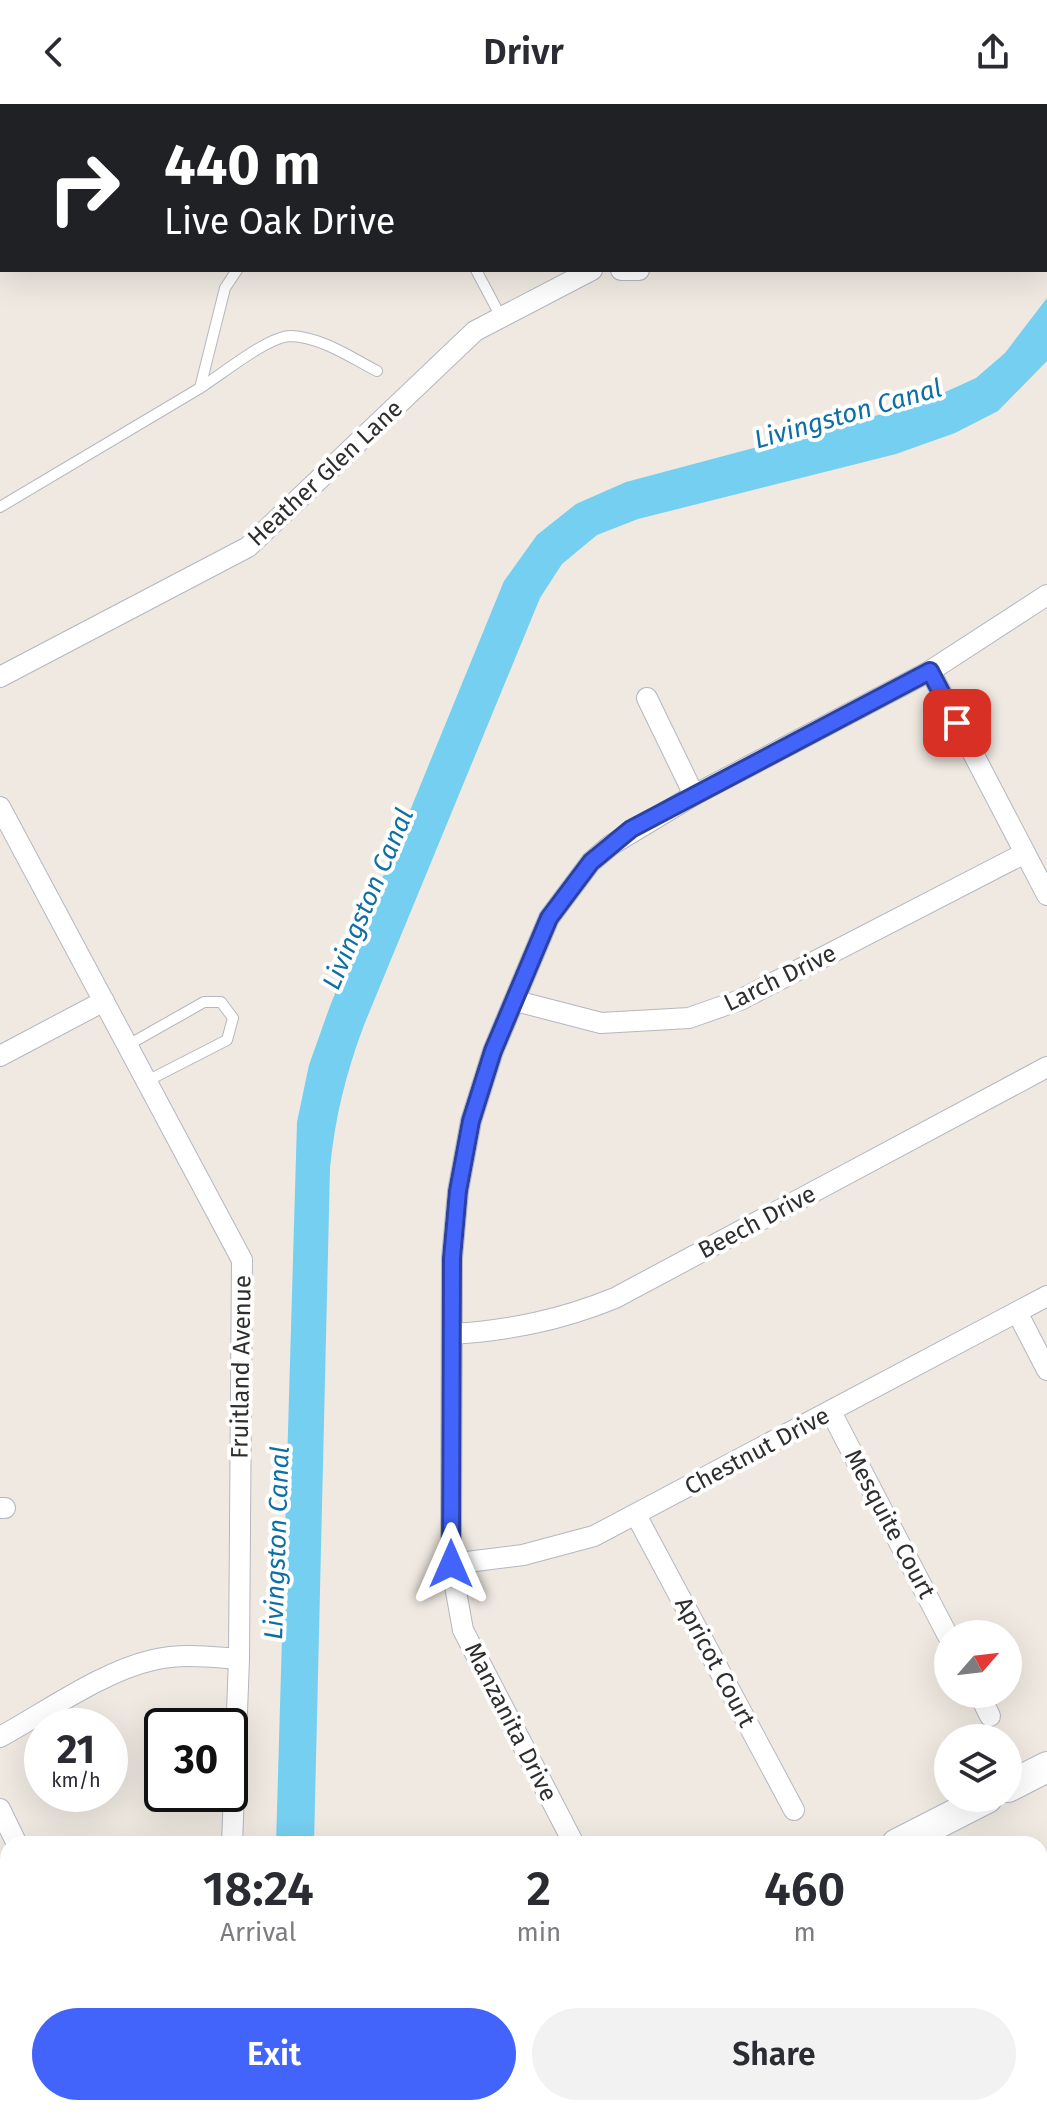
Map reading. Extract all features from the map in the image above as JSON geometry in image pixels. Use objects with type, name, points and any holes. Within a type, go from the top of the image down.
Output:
[{"type":"main road","points":[[1022,1780],[1047,1767]]},
{"type":"main road","points":[[913,1836],[960,1812]]},
{"type":"street","name":"Heather Glen Lane","points":[[0,677],[248,547],[475,331],[588,272]]},
{"type":"street","name":"Manzanita Drive","points":[[570,1836],[463,1630],[451,1564],[452,1258],[463,1163],[481,1085],[549,918],[591,862],[631,829],[930,671],[1047,595]]},
{"type":"street","points":[[930,671],[1047,895]]},
{"type":"street","points":[[647,698],[694,795]]},
{"type":"street","name":"Fruitland Avenue","points":[[0,807],[242,1260],[239,1659],[232,1836]]},
{"type":"street","name":"Larch Drive","points":[[516,1001],[601,1023],[689,1018],[740,1000],[1025,853]]},
{"type":"street","points":[[0,1056],[104,1001]]},
{"type":"street","name":"Beech Drive","points":[[453,1334],[510,1330],[556,1320],[615,1298],[1047,1067]]},
{"type":"street","name":"Chestnut Drive","points":[[451,1564],[560,1547],[594,1536],[1047,1296]]},
{"type":"street","points":[[1017,1312],[1047,1370]]},
{"type":"street","name":"Mesquite Court","points":[[831,1412],[940,1620]]},
{"type":"street","name":"Apricot Court","points":[[636,1515],[794,1810]]},
{"type":"street","points":[[0,1737],[120,1672],[153,1660],[194,1656],[239,1659]]},
{"type":"street","points":[[986,1708],[990,1716]]},
{"type":"street","points":[[0,1809],[13,1836]]},
{"type":"lane","points":[[200,388],[225,288],[236,272]]},
{"type":"lane","points":[[477,272],[502,318]]},
{"type":"lane","points":[[0,507],[274,341],[289,336],[332,347],[377,371]]},
{"type":"lane","points":[[128,1045],[204,1002],[221,1002],[233,1018],[232,1031],[227,1040],[147,1081]]},
{"type":"water","points":[[1047,298],[1047,361],[998,411],[955,433],[896,454],[638,519],[597,535],[562,564],[540,598],[364,1025],[338,1113],[330,1168],[314,1836],[276,1836],[297,1122],[309,1065],[330,1006],[504,581],[537,535],[576,504],[626,482],[932,398],[976,378],[1005,353]]},
{"type":"route","points":[[451,1564],[452,1258],[458,1191],[471,1121],[487,1068],[549,918],[591,862],[631,829],[930,671],[957,723]]},
{"type":"water label","name":"Livingston Canal","points":[[848,414]]},
{"type":"water label","name":"Livingston Canal","points":[[368,899]]},
{"type":"water label","name":"Livingston Canal","points":[[277,1543]]}]
